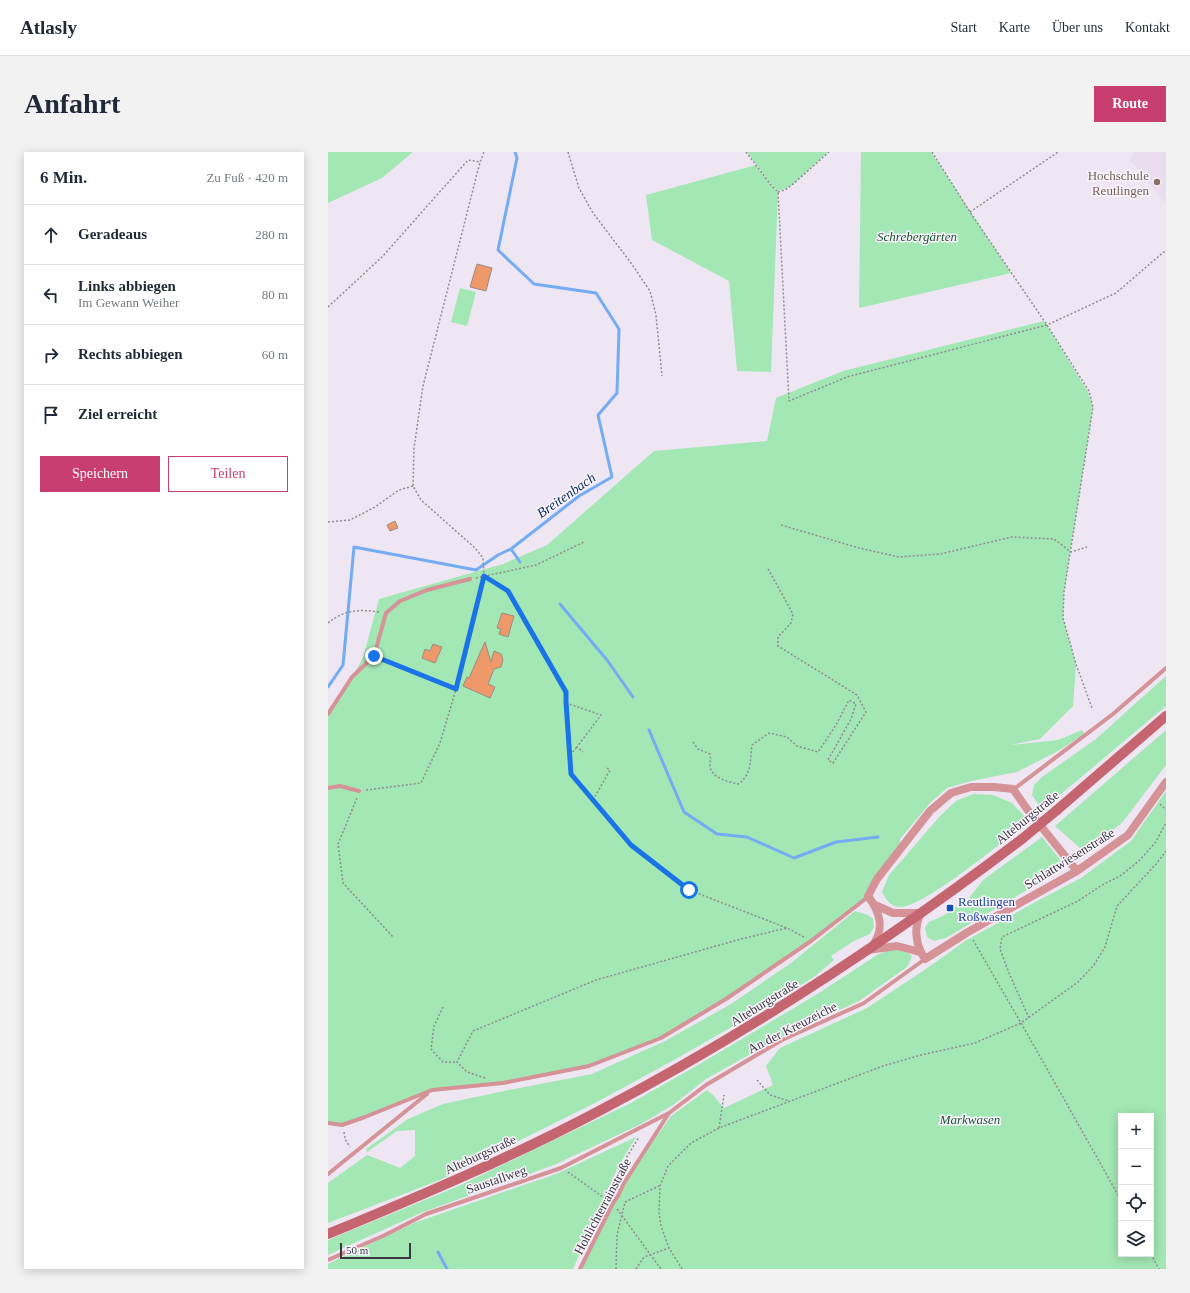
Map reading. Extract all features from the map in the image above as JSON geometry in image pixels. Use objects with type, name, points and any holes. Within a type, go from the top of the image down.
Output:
[{"type":"main road","name":"Alteburgstraße","points":[[328,1234],[478,1169],[600,1110],[675,1070],[748,1027],[868,950],[1022,839],[1166,716]]},
{"type":"street","name":"Schlattwiesenstraße","points":[[923,955],[968,932],[1077,871],[1128,835],[1166,782]]},
{"type":"street","points":[[868,950],[876,940],[881,929],[875,905],[868,896],[877,879],[930,811],[951,794],[971,787],[994,787],[1013,790],[1077,871]]},
{"type":"street","points":[[875,905],[893,913],[921,913],[916,930],[923,955]]},
{"type":"street","points":[[868,950],[898,946],[923,955]]},
{"type":"lane","points":[[328,714],[352,677],[374,656],[386,613],[400,601],[407,598],[434,588],[470,579]]},
{"type":"lane","points":[[1013,790],[1113,714],[1166,668]]},
{"type":"lane","points":[[328,788],[340,786],[359,791]]},
{"type":"lane","points":[[328,1123],[342,1125],[432,1090],[503,1083],[589,1066],[661,1038],[726,999],[811,941],[868,896]]},
{"type":"lane","name":"An der Kreuzeiche","points":[[669,1113],[706,1085],[782,1040],[864,1003],[923,955]]},
{"type":"lane","points":[[328,1174],[432,1090]]},
{"type":"lane","name":"Saustallweg","points":[[328,1260],[426,1214],[561,1168],[669,1113]]},
{"type":"lane","name":"Hohlichterrainstraße","points":[[580,1269],[624,1183],[669,1113]]},
{"type":"path","points":[[393,937],[343,883],[338,844],[359,791],[421,783],[440,743],[456,689],[484,576],[483,558],[475,548],[421,500],[413,486],[414,448],[423,386],[480,162],[484,152]]},
{"type":"path","points":[[568,152],[579,188],[593,213],[650,291],[656,315],[662,376]]},
{"type":"path","points":[[746,152],[778,192],[789,401],[847,377],[1047,325],[1116,293],[1166,250]]},
{"type":"path","points":[[778,192],[792,186],[829,152]]},
{"type":"path","points":[[932,152],[1089,391],[1093,407],[1064,592],[1063,618],[1076,664],[1092,708]]},
{"type":"path","points":[[970,212],[1058,152]]},
{"type":"path","points":[[328,306],[383,256],[468,160],[480,162]]},
{"type":"path","points":[[328,522],[350,520],[375,507],[399,490],[413,486]]},
{"type":"path","points":[[780,525],[859,548],[899,557],[940,554],[1012,537],[1054,540],[1071,552]]},
{"type":"path","points":[[484,576],[536,565],[584,542]]},
{"type":"path","points":[[1071,552],[1087,547]]},
{"type":"path","points":[[693,742],[698,749],[710,754],[710,767],[715,776],[738,784],[746,779],[749,770],[752,745],[769,733],[787,737],[797,746],[818,752],[836,726],[849,700],[856,704],[851,719],[828,760],[833,763],[866,712],[857,695],[778,646],[778,637],[791,623],[793,614],[767,567]]},
{"type":"path","points":[[484,576],[508,591],[566,692],[571,774],[631,845],[689,890],[787,928],[811,941]]},
{"type":"path","points":[[328,623],[337,616],[362,610],[386,613]]},
{"type":"path","points":[[374,656],[456,689]]},
{"type":"path","points":[[566,702],[601,714],[569,756]]},
{"type":"path","points":[[577,747],[583,752]]},
{"type":"path","points":[[593,800],[610,770],[605,767]]},
{"type":"path","points":[[1029,1018],[1000,949],[1002,937],[1078,901],[1102,885],[1120,876],[1140,860],[1155,843],[1166,823]]},
{"type":"path","points":[[682,1269],[669,1248],[661,1226],[659,1213],[660,1186],[668,1166],[691,1143],[719,1128],[882,1066],[975,1043],[1021,1023],[1078,982],[1094,965],[1105,947],[1117,906],[1166,851]]},
{"type":"path","points":[[457,1062],[473,1031],[596,980],[741,939],[787,928]]},
{"type":"path","points":[[968,932],[1118,1195]]},
{"type":"path","points":[[443,1007],[434,1026],[431,1049],[443,1062],[457,1062],[467,1072],[503,1083]]},
{"type":"path","points":[[757,1080],[770,1095],[790,1101]]},
{"type":"path","points":[[719,1128],[724,1095]]},
{"type":"path","points":[[342,1125],[345,1139],[354,1153]]},
{"type":"path","points":[[561,1168],[607,1200],[620,1168],[638,1138],[645,1131],[644,1126]]},
{"type":"path","points":[[613,1203],[625,1202],[660,1186]]},
{"type":"path","points":[[616,1269],[617,1235],[625,1202]]},
{"type":"path","points":[[621,1215],[661,1269]]},
{"type":"path","points":[[636,1269],[644,1257],[669,1248]]},
{"type":"path","points":[[1153,1257],[1159,1269]]},
{"type":"shaded area","name":"Hochschule Reutlingen","points":[[1135,152],[1166,152],[1166,204],[1130,160]]},
{"type":"green space","points":[[328,152],[413,152],[382,178],[328,203]]},
{"type":"green space","points":[[747,152],[828,152],[792,185],[778,191]]},
{"type":"green space","name":"Schrebergärten","points":[[861,152],[931,152],[1011,273],[859,308]]},
{"type":"green space","points":[[756,165],[778,192],[771,372],[737,371],[729,281],[652,240],[646,195]]},
{"type":"green space","points":[[460,288],[476,292],[467,326],[451,322]]},
{"type":"green space","points":[[1044,321],[1088,392],[1093,407],[1064,592],[1063,618],[1076,664],[1073,706],[1040,739],[1010,745],[1058,740],[1082,730],[1084,734],[1058,751],[1017,772],[971,781],[947,788],[931,802],[900,839],[901,848],[868,896],[811,941],[726,999],[661,1038],[589,1066],[503,1083],[432,1090],[342,1125],[328,1123],[328,714],[363,658],[379,599],[503,564],[547,545],[654,451],[767,441],[776,398],[843,371]]},
{"type":"green space","points":[[1166,676],[1166,706],[1042,810],[1032,795],[1034,785],[1042,777],[1096,739]]},
{"type":"green space","points":[[1166,730],[1166,765],[1122,823],[1095,843],[1080,848],[1055,826]]},
{"type":"green space","name":"Markwasen","points":[[1166,791],[1166,1269],[580,1269],[628,1177],[671,1116],[707,1090],[724,1108],[773,1085],[766,1066],[780,1048],[867,1008],[965,941],[1081,878],[1131,841]]},
{"type":"green space","points":[[973,794],[993,795],[1012,803],[1029,821],[965,871],[927,896],[911,904],[900,907],[891,904],[882,892],[889,875],[940,816],[956,801]]},
{"type":"green space","points":[[1042,837],[1066,867],[946,938],[934,941],[927,937],[925,928],[929,922],[943,916],[969,898],[983,880]]},
{"type":"green space","points":[[855,911],[868,915],[873,919],[874,927],[870,934],[854,941],[831,956],[834,960],[814,977],[742,1021],[597,1102],[440,1180],[328,1223],[328,1183],[367,1155],[400,1168],[415,1156],[415,1130],[397,1131],[367,1152],[366,1149],[408,1119],[443,1104],[592,1074],[665,1041],[731,1004],[791,963]]},
{"type":"green space","points":[[889,950],[909,953],[912,957],[907,967],[859,1001],[783,1036],[706,1079],[673,1105],[641,1124],[554,1165],[423,1212],[328,1255],[328,1240],[461,1185],[631,1103],[819,993],[877,955]]},
{"type":"green space","points":[[636,1137],[618,1167],[573,1269],[328,1269],[328,1264],[414,1223],[556,1174]]},
{"type":"building","points":[[477,264],[492,268],[486,291],[470,287]]},
{"type":"building","points":[[395,521],[398,528],[390,531],[387,525]]},
{"type":"building","points":[[502,613],[514,616],[508,637],[499,634],[501,629],[497,628]]},
{"type":"building","points":[[485,642],[491,662],[494,651],[501,654],[503,660],[501,667],[494,669],[488,684],[495,687],[490,698],[463,686],[467,677],[469,678]]},
{"type":"building","points":[[433,644],[442,647],[435,663],[422,658],[425,649],[430,651]]},
{"type":"waterway","name":"Breitenbach","points":[[328,687],[343,665],[354,547],[476,570],[498,555],[511,549],[579,496],[612,477],[598,415],[617,393],[619,329],[596,293],[534,284],[498,250],[517,158],[515,152]]},
{"type":"waterway","points":[[511,549],[520,562]]},
{"type":"waterway","points":[[560,604],[607,660],[633,697]]},
{"type":"waterway","points":[[649,730],[684,812],[717,834],[747,837],[794,858],[836,842],[878,837]]},
{"type":"waterway","points":[[438,1252],[447,1269]]},
{"type":"place","name":"Hochschule Reutlingen","points":[[1157,182]]},
{"type":"place","name":"Reutlingen Roßwasen","points":[[950,908]]},
{"type":"route","points":[[374,656],[456,689],[484,576],[508,591],[566,692],[571,774],[631,845],[689,890]]}]
